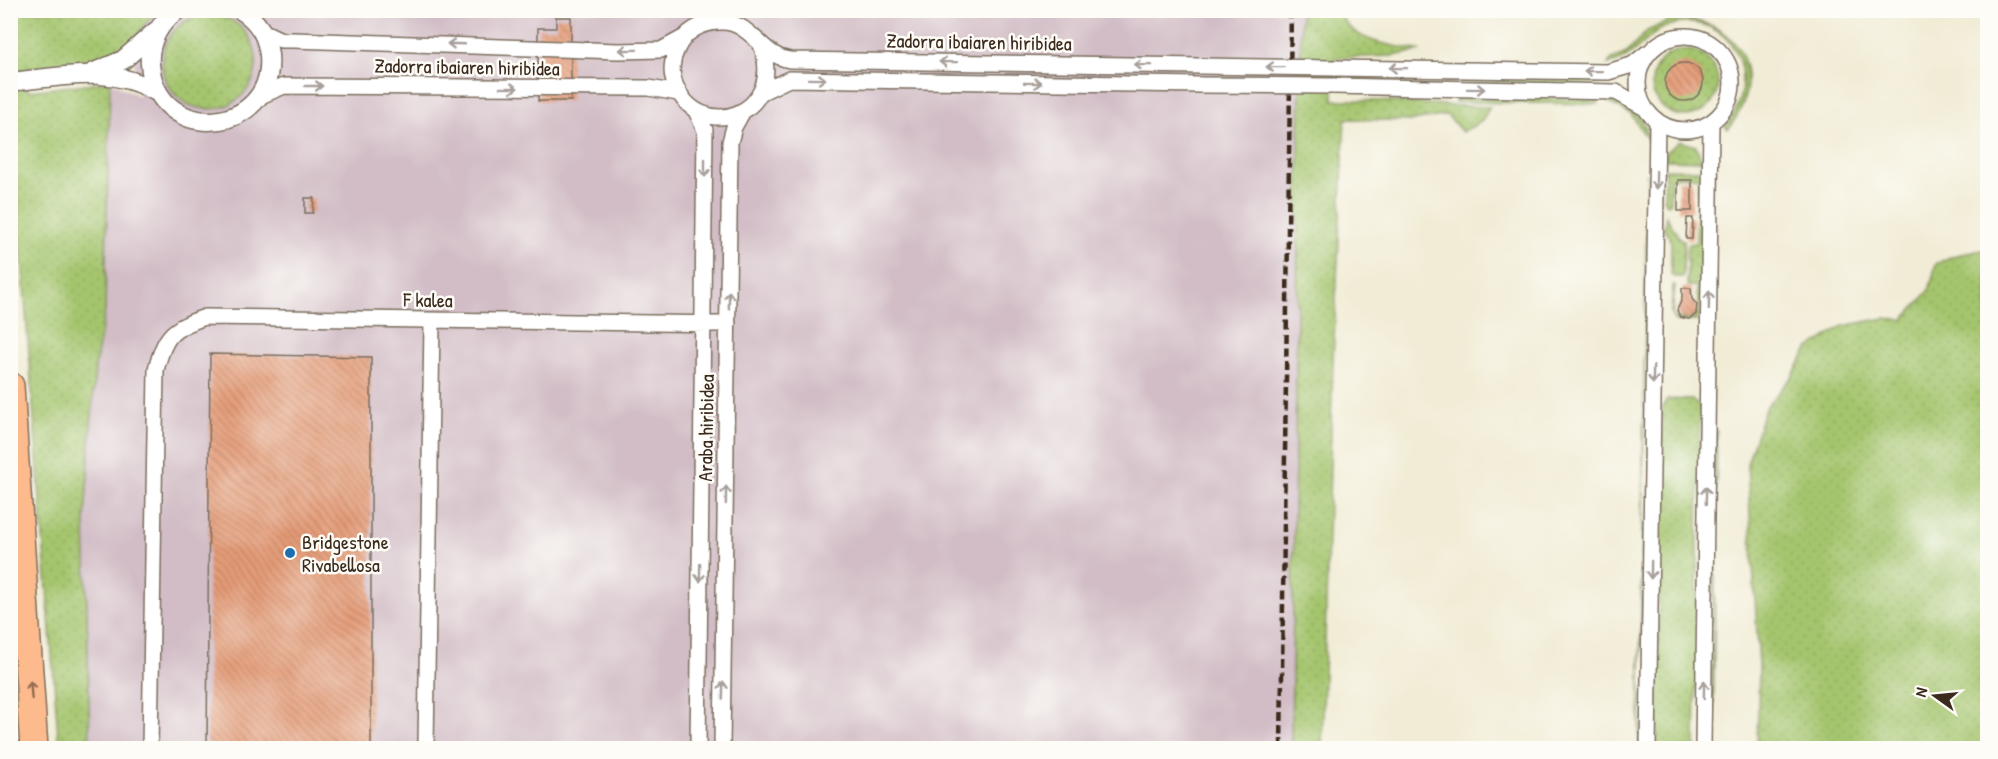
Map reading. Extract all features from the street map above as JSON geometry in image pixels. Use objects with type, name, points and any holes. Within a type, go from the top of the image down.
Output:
[{"type":"highway","points":[[10,386],[34,748]]},
{"type":"street","points":[[91,74],[123,60],[178,10]]},
{"type":"street","points":[[161,25],[153,41],[149,58],[151,76],[157,92],[170,107],[187,118],[206,122],[226,120],[244,111],[258,98],[266,82],[270,65],[268,48],[262,32],[245,12]]},
{"type":"street","points":[[724,21],[739,25],[751,33],[761,45],[767,60],[767,77],[762,92],[743,111],[728,117],[711,117],[696,111],[678,93],[673,80],[672,65],[676,50],[683,38],[702,25],[724,21]]},
{"type":"street","name":"Zadorra ibaiaren hiribidea","points":[[262,32],[281,40],[618,51],[661,50],[683,38]]},
{"type":"street","points":[[1692,35],[1708,41],[1721,52],[1730,67],[1732,91],[1721,114],[1712,122],[1690,130],[1678,130],[1657,122],[1643,107],[1637,89],[1638,70],[1647,54],[1659,42],[1675,36],[1692,35]]},
{"type":"street","name":"Zadorra ibaiaren hiribidea","points":[[761,45],[780,58],[790,60],[1608,72],[1632,65],[1647,54]]},
{"type":"street","points":[[10,82],[91,74],[135,80],[157,92]]},
{"type":"street","name":"Zadorra ibaiaren hiribidea","points":[[762,92],[789,79],[1333,86],[1616,92],[1643,107]]},
{"type":"street","name":"Zadorra ibaiaren hiribidea","points":[[258,98],[284,86],[649,88],[678,93]]},
{"type":"street","name":"Araba hiribidea","points":[[696,111],[705,130],[698,748]]},
{"type":"street","name":"Araba hiribidea","points":[[722,748],[730,142],[734,127],[743,111]]},
{"type":"street","points":[[1648,748],[1657,122]]},
{"type":"street","points":[[1703,748],[1712,122]]},
{"type":"street","name":"F kalea","points":[[150,748],[156,370],[167,338],[176,329],[205,317],[728,324]]},
{"type":"street","points":[[426,748],[432,321]]},
{"type":"shaded area","points":[[156,11],[1301,11],[1291,748],[90,748],[85,519],[95,367],[105,310],[110,81],[139,96],[134,62],[140,32]]},
{"type":"green space","points":[[10,11],[156,11],[124,51],[98,62],[26,69],[28,91],[110,81],[105,310],[95,367],[85,519],[90,748],[59,748],[11,116]]},
{"type":"green space","points":[[1301,11],[1340,11],[1345,22],[1362,36],[1386,44],[1422,51],[1391,56],[1334,58],[1333,100],[1490,107],[1481,122],[1462,132],[1447,115],[1413,121],[1345,119],[1333,360],[1322,748],[1291,748]]},
{"type":"green space","points":[[209,15],[227,19],[242,29],[252,44],[256,62],[252,80],[242,95],[227,105],[209,109],[191,105],[176,95],[166,80],[162,62],[166,44],[176,29],[191,19]]},
{"type":"green space","points":[[1680,19],[1702,22],[1720,30],[1734,42],[1743,57],[1747,74],[1746,92],[1740,111],[1728,129],[1725,126],[1736,110],[1741,92],[1742,74],[1738,58],[1730,43],[1718,32],[1702,25],[1683,23],[1670,25],[1651,36],[1628,56],[1608,64],[1612,59],[1627,53],[1647,31],[1669,21]]},
{"type":"green space","points":[[1685,50],[1697,53],[1708,60],[1715,71],[1718,83],[1715,95],[1708,106],[1697,113],[1685,116],[1673,113],[1662,106],[1655,95],[1652,83],[1655,71],[1662,60],[1673,53]]},
{"type":"green space","points":[[1443,77],[1599,79],[1599,84],[1443,82]]},
{"type":"green space","points":[[1455,97],[1598,99],[1598,104],[1455,102]]},
{"type":"green space","points":[[1608,99],[1623,104],[1636,114],[1645,128],[1649,142],[1631,114],[1611,104]]},
{"type":"green space","points":[[1680,141],[1696,146],[1702,161],[1665,160],[1667,151]]},
{"type":"green space","points":[[1665,169],[1703,170],[1701,316],[1696,321],[1675,321],[1671,314],[1673,285],[1675,285],[1672,314],[1675,318],[1693,319],[1699,311],[1696,286],[1687,286],[1687,244],[1696,243],[1698,177],[1671,177],[1670,204],[1667,204],[1664,200]]},
{"type":"green space","points":[[1647,173],[1640,748],[1639,748]]},
{"type":"green space","points":[[1666,216],[1680,239],[1684,240],[1683,277],[1674,277],[1671,274],[1671,240],[1664,229]]},
{"type":"green space","points":[[1987,249],[1987,748],[1757,748],[1759,666],[1747,464],[1765,408],[1791,378],[1808,349],[1843,326],[1885,318],[1903,320],[1929,291],[1936,264],[1952,256]]},
{"type":"green space","points":[[1667,399],[1692,400],[1700,405],[1695,748],[1657,748],[1662,408]]},
{"type":"green space","points":[[1715,431],[1717,431],[1713,748],[1711,748]]},
{"type":"building","points":[[556,17],[571,17],[571,101],[538,101],[538,28],[556,28]]},
{"type":"building","points":[[1684,63],[1698,68],[1703,82],[1698,96],[1684,101],[1670,96],[1665,82],[1670,68]]},
{"type":"building","points":[[1678,180],[1692,180],[1692,211],[1678,211]]},
{"type":"building","points":[[305,198],[314,198],[313,213],[305,213]]},
{"type":"building","points":[[1687,218],[1693,218],[1692,239],[1686,239]]},
{"type":"building","points":[[1682,288],[1691,288],[1692,299],[1697,305],[1696,314],[1689,319],[1680,317],[1677,310],[1682,299]]},
{"type":"building","name":"Bridgestone Rivabellosa","points":[[210,354],[371,357],[371,748],[207,748]]},
{"type":"railway","points":[[1281,748],[1291,10]]},
{"type":"place","name":"Bridgestone Rivabellosa","points":[[290,553]]}]
